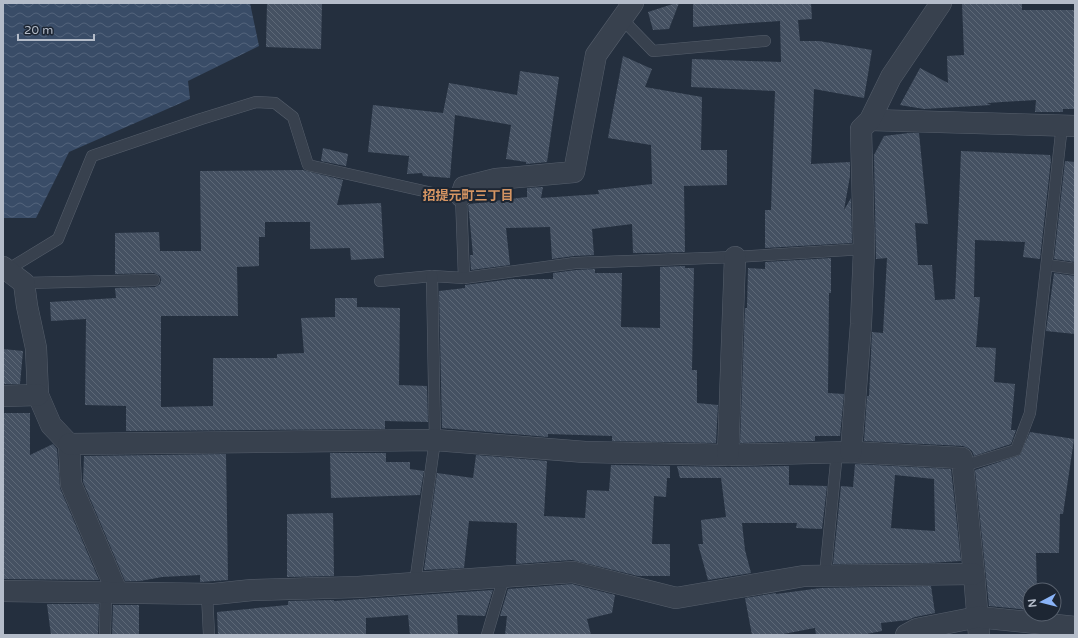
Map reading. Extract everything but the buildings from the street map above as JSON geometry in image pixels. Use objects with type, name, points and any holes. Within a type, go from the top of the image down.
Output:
[{"type":"street","points":[[844,452],[861,324],[864,249],[861,129],[870,120],[891,77],[941,3]]},
{"type":"street","points":[[461,196],[464,187],[496,179],[574,172],[596,55],[627,11]]},
{"type":"street","points":[[870,120],[1069,126]]},
{"type":"street","points":[[728,455],[736,257]]},
{"type":"street","points":[[5,268],[24,283],[27,306],[36,348],[38,395],[51,425],[69,444],[71,484],[112,592]]},
{"type":"street","points":[[3,396],[38,395]]},
{"type":"street","points":[[69,444],[435,440],[585,452],[728,455],[844,452],[962,458],[979,626]]},
{"type":"street","points":[[3,592],[207,594],[252,590],[416,583],[573,572],[676,598],[804,576],[974,574]]},
{"type":"street","points":[[906,635],[916,630],[979,626],[1075,627]]},
{"type":"lane","points":[[627,11],[653,51],[765,42]]},
{"type":"lane","points":[[5,268],[58,239],[92,156],[201,118],[256,102],[275,103],[293,117],[308,165],[446,196],[461,196],[464,278]]},
{"type":"lane","points":[[963,466],[1016,450],[1030,413],[1047,265],[1069,126]]},
{"type":"lane","points":[[380,281],[432,276],[464,278],[575,263],[736,257],[864,249]]},
{"type":"lane","points":[[1047,265],[1075,269]]},
{"type":"lane","points":[[416,583],[435,440],[432,276]]},
{"type":"lane","points":[[24,283],[154,280]]},
{"type":"lane","points":[[825,575],[844,452]]},
{"type":"lane","points":[[487,635],[504,577]]},
{"type":"lane","points":[[105,635],[112,592]]},
{"type":"lane","points":[[207,594],[209,635]]},
{"type":"water","points":[[3,3],[250,3],[259,46],[188,81],[190,99],[69,152],[36,218],[4,218]]},
{"type":"district","name":"招提元町三丁目","points":[[468,196]]}]
